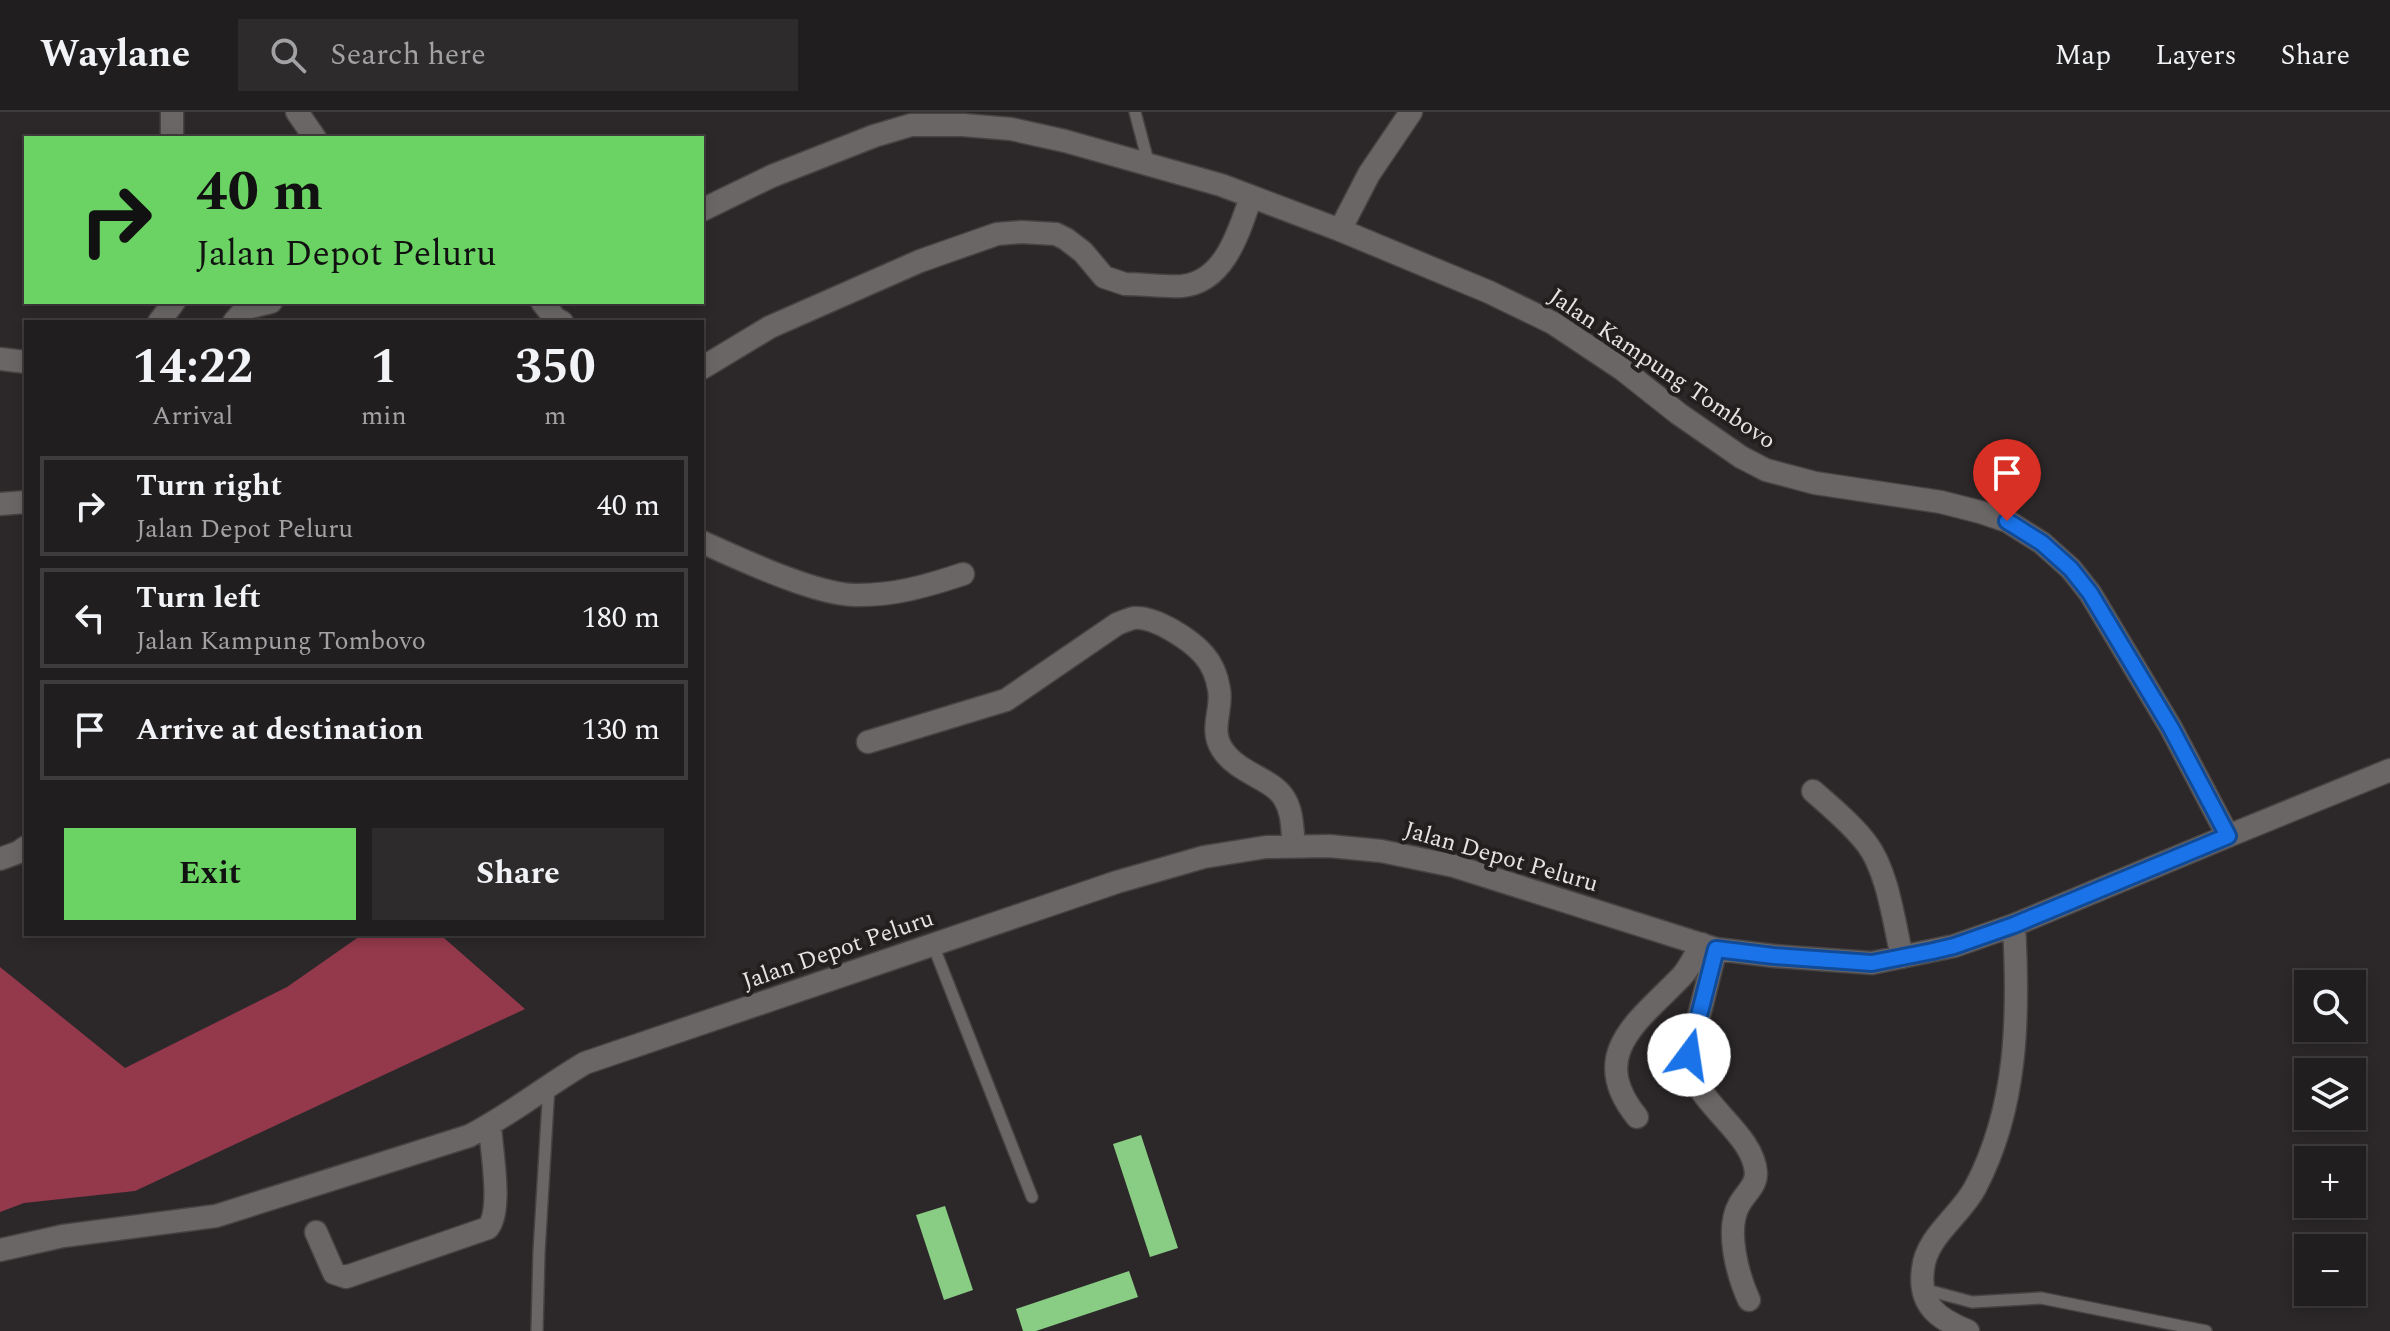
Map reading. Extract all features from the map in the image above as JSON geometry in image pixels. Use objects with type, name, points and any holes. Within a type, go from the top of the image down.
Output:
[{"type":"street","points":[[172,112],[172,136]]},
{"type":"street","points":[[297,112],[314,136]]},
{"type":"street","points":[[1340,230],[1369,174],[1411,112]]},
{"type":"street","name":"Jalan Kampung Tombovo","points":[[704,209],[909,118],[1011,129],[1065,141],[1221,185],[1340,230],[1489,292],[1553,323],[1622,369],[1721,444],[1766,470],[1815,483],[1917,498],[1967,509],[2007,521],[2042,543],[2071,569],[2098,606],[2171,728],[2228,836]]},
{"type":"street","points":[[704,367],[745,340],[779,323],[920,261],[997,234],[1056,234],[1083,252],[1104,277],[1116,282],[1186,286],[1203,279],[1227,257],[1251,197]]},
{"type":"street","points":[[236,320],[246,308],[263,304]]},
{"type":"street","points":[[544,304],[558,320]]},
{"type":"street","points":[[0,359],[24,362]]},
{"type":"street","points":[[0,504],[24,502]]},
{"type":"street","points":[[704,543],[807,584],[851,595],[914,590],[963,574]]},
{"type":"street","points":[[868,742],[1006,700],[1117,624],[1134,618],[1156,622],[1178,634],[1203,655],[1215,673],[1220,691],[1215,729],[1217,740],[1231,762],[1276,789],[1283,797],[1291,813],[1294,846]]},
{"type":"street","name":"Jalan Depot Peluru","points":[[0,1250],[63,1236],[216,1216],[469,1136],[585,1063],[1117,882],[1204,857],[1266,847],[1294,846],[1381,851],[1454,866],[1709,946],[1872,963],[1954,946],[2014,925],[2390,770]]},
{"type":"street","points":[[1813,791],[1869,846],[1880,869],[1902,957]]},
{"type":"street","points":[[0,859],[24,848]]},
{"type":"street","points":[[1968,1331],[1950,1324],[1929,1308],[1922,1289],[1923,1268],[1928,1249],[1973,1191],[2001,1125],[2011,1080],[2018,995],[2014,925]]},
{"type":"street","points":[[1637,1117],[1620,1093],[1615,1075],[1621,1047],[1653,1003],[1709,946]]},
{"type":"street","points":[[1709,946],[1689,1055],[1697,1086],[1731,1126],[1754,1165],[1755,1184],[1738,1207],[1735,1218],[1735,1256],[1749,1300]]},
{"type":"street","points":[[316,1232],[334,1273],[346,1277],[488,1228],[496,1207],[490,1125]]},
{"type":"lane","points":[[1135,112],[1149,165]]},
{"type":"lane","points":[[933,945],[1032,1197]]},
{"type":"lane","points":[[537,1331],[549,1085]]},
{"type":"lane","points":[[1922,1289],[1972,1302],[2041,1298],[2206,1331]]},
{"type":"shaded area","points":[[360,936],[426,936],[444,938],[525,1009],[135,1191],[24,1203],[0,1212],[0,967],[125,1068],[287,987]]},
{"type":"building","points":[[1141,1135],[1178,1248],[1150,1257],[1113,1144]]},
{"type":"building","points":[[945,1206],[973,1290],[944,1300],[916,1215]]},
{"type":"building","points":[[1129,1271],[1138,1297],[1036,1331],[1023,1331],[1016,1309]]},
{"type":"route","points":[[1689,1055],[1716,949],[1872,963],[1933,951],[2014,925],[2228,836],[2171,728],[2090,593],[2071,569],[2042,543],[2007,521]]}]
